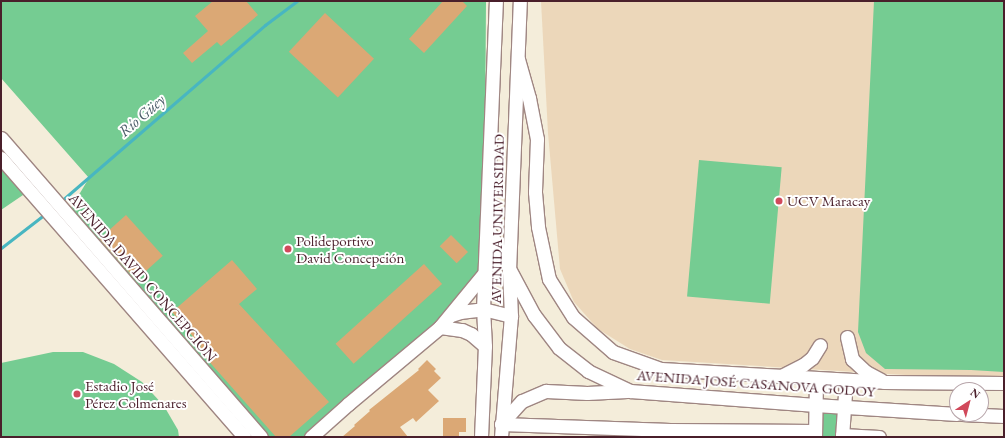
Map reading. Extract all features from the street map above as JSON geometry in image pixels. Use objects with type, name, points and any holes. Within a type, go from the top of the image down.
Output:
[{"type":"street","name":"AVENIDA UNIVERSIDAD","points":[[481,437],[485,346],[484,309],[496,1]]},
{"type":"street","name":"AVENIDA UNIVERSIDAD","points":[[500,437],[511,316],[509,271],[520,1]]},
{"type":"street","name":"AVENIDA JOSÉ CASANOVA GODOY","points":[[518,59],[530,98],[537,139],[535,192],[538,227],[549,279],[573,317],[613,352],[661,369],[884,382],[1004,383]]},
{"type":"street","name":"AVENIDA DAVID CONCEPCIÓN","points":[[1,138],[48,191],[64,220],[244,437]]},
{"type":"street","name":"AVENIDA DAVID CONCEPCIÓN","points":[[1,158],[37,199],[64,220],[261,437]]},
{"type":"street","name":"AVENIDA JOSÉ CASANOVA GODOY","points":[[488,229],[509,271],[534,315],[558,348],[588,371],[630,391],[949,414]]},
{"type":"street","points":[[311,437],[440,327],[486,271]]},
{"type":"street","points":[[451,315],[460,312],[484,309],[511,316]]},
{"type":"street","points":[[440,327],[462,330],[470,334],[485,346]]},
{"type":"street","points":[[847,337],[852,359],[866,372],[884,382]]},
{"type":"street","points":[[783,375],[803,365],[812,358],[820,345]]},
{"type":"street","points":[[501,424],[670,433],[815,434],[816,378]]},
{"type":"street","points":[[846,380],[842,436],[879,437]]},
{"type":"street","points":[[501,424],[522,401],[546,391],[587,393],[630,391]]},
{"type":"street","points":[[989,415],[1004,416]]},
{"type":"shaded area","name":"UCV Maracay","points":[[541,1],[1004,1],[1004,381],[662,360],[630,349],[598,329],[574,302],[560,269],[548,133]]},
{"type":"green space","name":"Polideportivo David Concepción","points":[[1,1],[486,1],[484,280],[308,437],[251,437],[65,218],[89,178],[1,78]]},
{"type":"green space","points":[[874,1],[1004,1],[1004,372],[885,369],[866,353],[858,332]]},
{"type":"green space","points":[[699,160],[782,167],[770,304],[687,296]]},
{"type":"green space","points":[[1,165],[26,193],[1,210]]},
{"type":"green space","name":"Estadio José Pérez Colmenares","points":[[53,352],[83,352],[114,364],[142,382],[164,406],[178,430],[179,437],[1,437],[1,363]]},
{"type":"green space","points":[[819,410],[840,410],[840,437],[819,437]]},
{"type":"building","points":[[213,1],[246,1],[258,15],[221,46],[217,42],[192,63],[183,53],[208,31],[195,16]]},
{"type":"building","points":[[443,1],[462,1],[467,6],[424,53],[409,39]]},
{"type":"building","points":[[325,13],[374,59],[338,97],[289,52]]},
{"type":"building","points":[[126,215],[163,256],[136,280],[99,239]]},
{"type":"building","points":[[451,235],[468,252],[457,263],[440,246]]},
{"type":"building","points":[[232,260],[257,289],[239,304],[329,402],[289,437],[276,437],[198,349],[201,346],[172,312]]},
{"type":"building","points":[[424,264],[442,284],[354,364],[336,344]]},
{"type":"building","points":[[427,360],[436,369],[434,371],[441,378],[428,390],[439,401],[416,422],[413,418],[400,427],[408,437],[342,437],[370,411],[369,410],[419,370],[418,369]]},
{"type":"building","points":[[443,418],[466,418],[466,432],[459,432],[459,437],[443,437]]},
{"type":"waterway","name":"Río Güey","points":[[60,202],[265,25],[297,1]]},
{"type":"waterway","name":"Río Güey","points":[[1,248],[45,214]]},
{"type":"place","name":"UCV Maracay","points":[[779,201]]},
{"type":"place","name":"Polideportivo David Concepción","points":[[288,249]]},
{"type":"place","name":"Estadio José Pérez Colmenares","points":[[77,394]]}]
